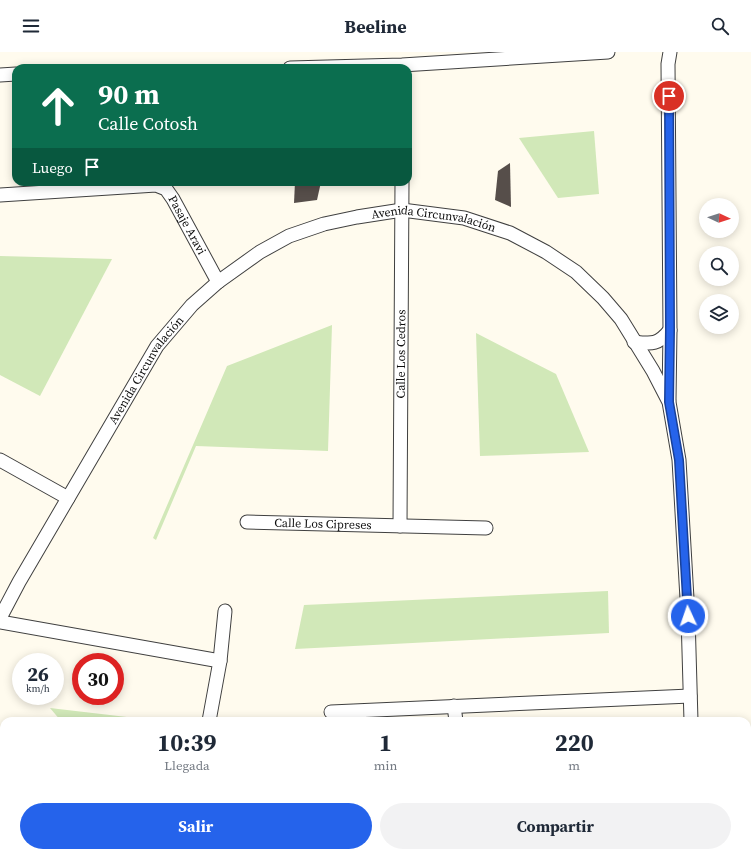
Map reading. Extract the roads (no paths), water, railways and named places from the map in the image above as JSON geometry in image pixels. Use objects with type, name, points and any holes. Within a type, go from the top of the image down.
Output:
[{"type":"street","points":[[412,66],[608,52]]},
{"type":"street","points":[[669,402],[670,330],[668,64],[670,52]]},
{"type":"street","points":[[0,75],[12,74]]},
{"type":"street","name":"Pasaje Aravi","points":[[0,195],[140,186]]},
{"type":"street","name":"Pasaje Aravi","points":[[158,186],[166,189],[173,199],[218,282]]},
{"type":"street","name":"Calle Los Cedros","points":[[400,526],[402,186]]},
{"type":"street","name":"Avenida Circunvalación","points":[[0,618],[19,582],[156,346],[192,306],[218,282],[260,252],[289,236],[331,223],[402,210],[464,218],[510,233],[546,252],[576,272],[603,298],[621,319],[669,402],[679,460],[688,616],[692,717]]},
{"type":"street","points":[[634,342],[648,344],[662,340],[670,330]]},
{"type":"street","points":[[0,460],[68,498]]},
{"type":"street","name":"Calle Los Cipreses","points":[[247,522],[486,528]]},
{"type":"street","points":[[210,717],[220,662],[225,611]]},
{"type":"street","points":[[0,622],[220,662]]},
{"type":"street","points":[[331,712],[690,696]]},
{"type":"street","points":[[454,706],[455,717]]}]
